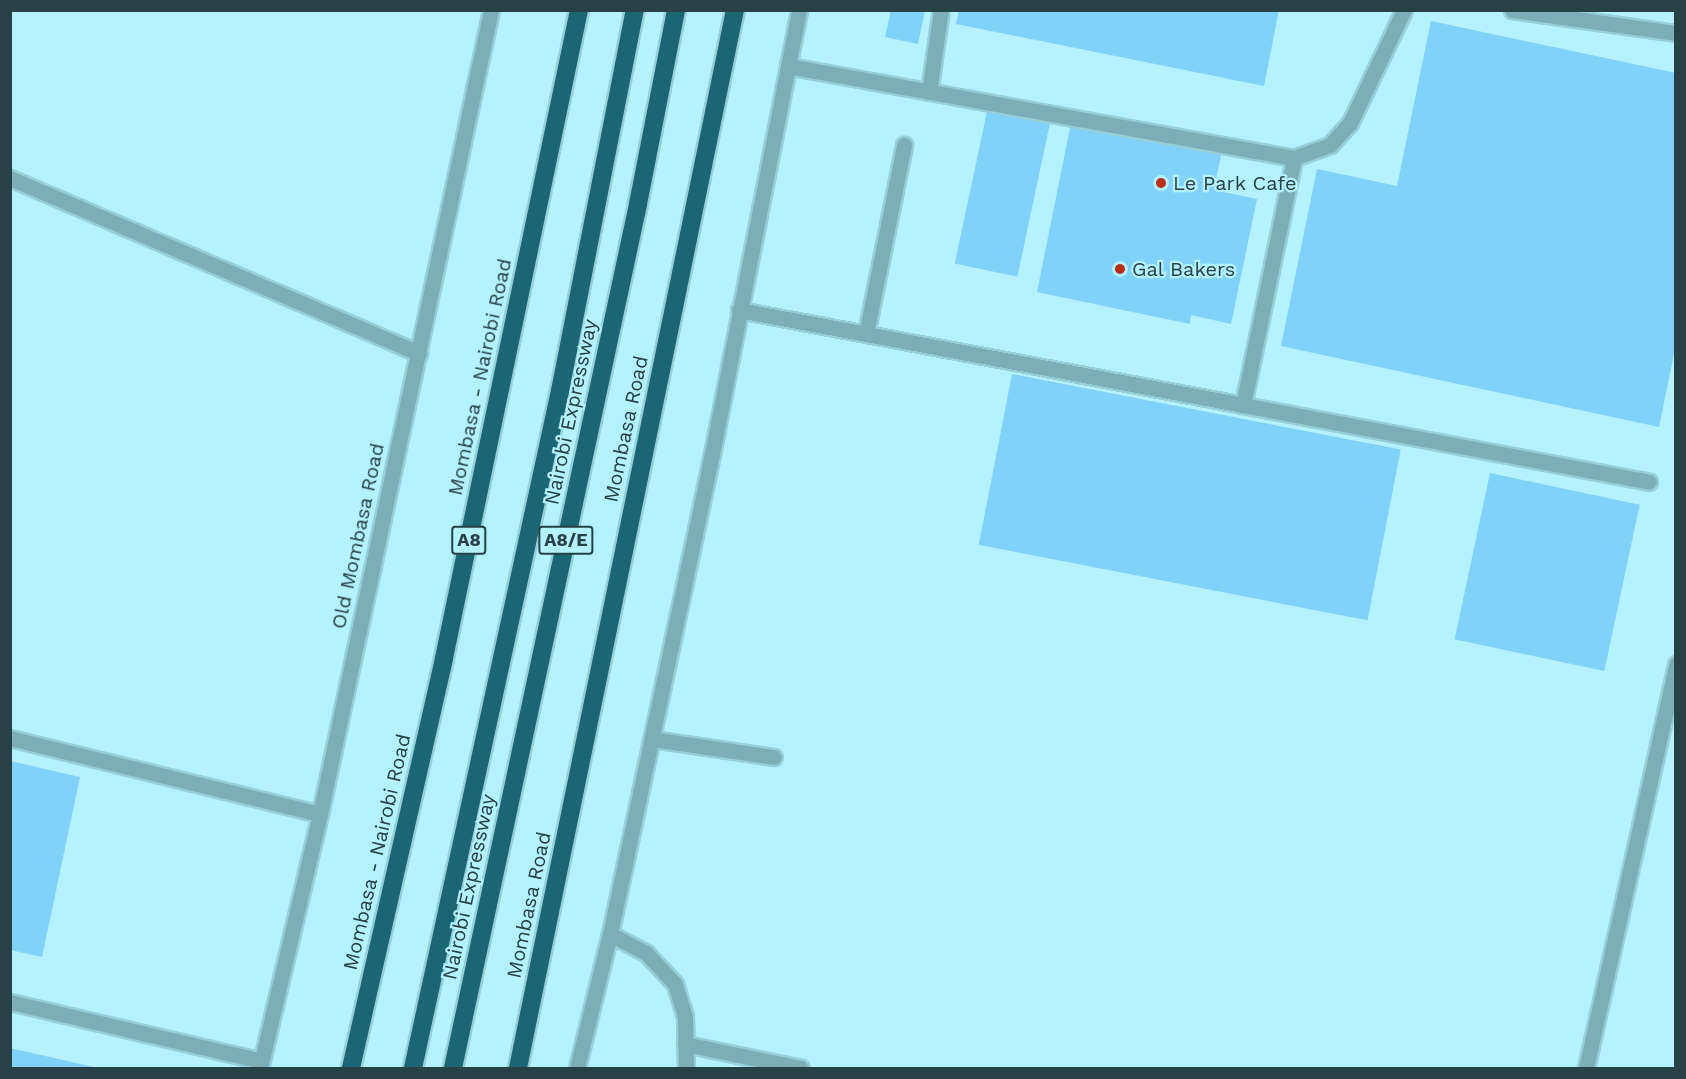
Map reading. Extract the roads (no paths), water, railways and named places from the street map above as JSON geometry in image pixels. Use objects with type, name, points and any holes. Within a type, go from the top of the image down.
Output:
[{"type":"highway","name":"Mombasa - Nairobi Road","points":[[351,1068],[444,658],[579,10]]},
{"type":"highway","name":"Nairobi Expressway","points":[[413,1068],[560,391],[635,10]]},
{"type":"highway","name":"Nairobi Expressway","points":[[453,1068],[638,204],[676,10]]},
{"type":"highway","name":"Mombasa Road","points":[[518,1068],[735,10]]},
{"type":"street","name":"Old Mombasa Road","points":[[260,1064],[320,814],[491,10]]},
{"type":"street","points":[[577,1068],[610,934],[652,739],[799,10]]},
{"type":"street","points":[[929,92],[941,10]]},
{"type":"street","points":[[788,66],[1294,158],[1330,145],[1350,123],[1404,10]]},
{"type":"street","points":[[1512,10],[1676,33]]},
{"type":"street","points":[[867,334],[904,145]]},
{"type":"street","points":[[1243,405],[1294,158]]},
{"type":"street","points":[[10,178],[419,353]]},
{"type":"street","points":[[740,310],[1649,482]]},
{"type":"street","points":[[1586,1068],[1676,664]]},
{"type":"street","points":[[10,738],[320,814]]},
{"type":"street","points":[[652,739],[774,757]]},
{"type":"street","points":[[610,934],[646,953],[675,984],[685,1017],[686,1068]]},
{"type":"street","points":[[10,1002],[260,1064]]},
{"type":"street","points":[[685,1044],[801,1068]]},
{"type":"place","name":"Le Park Cafe","points":[[1161,183]]},
{"type":"place","name":"Gal Bakers","points":[[1120,269]]}]
